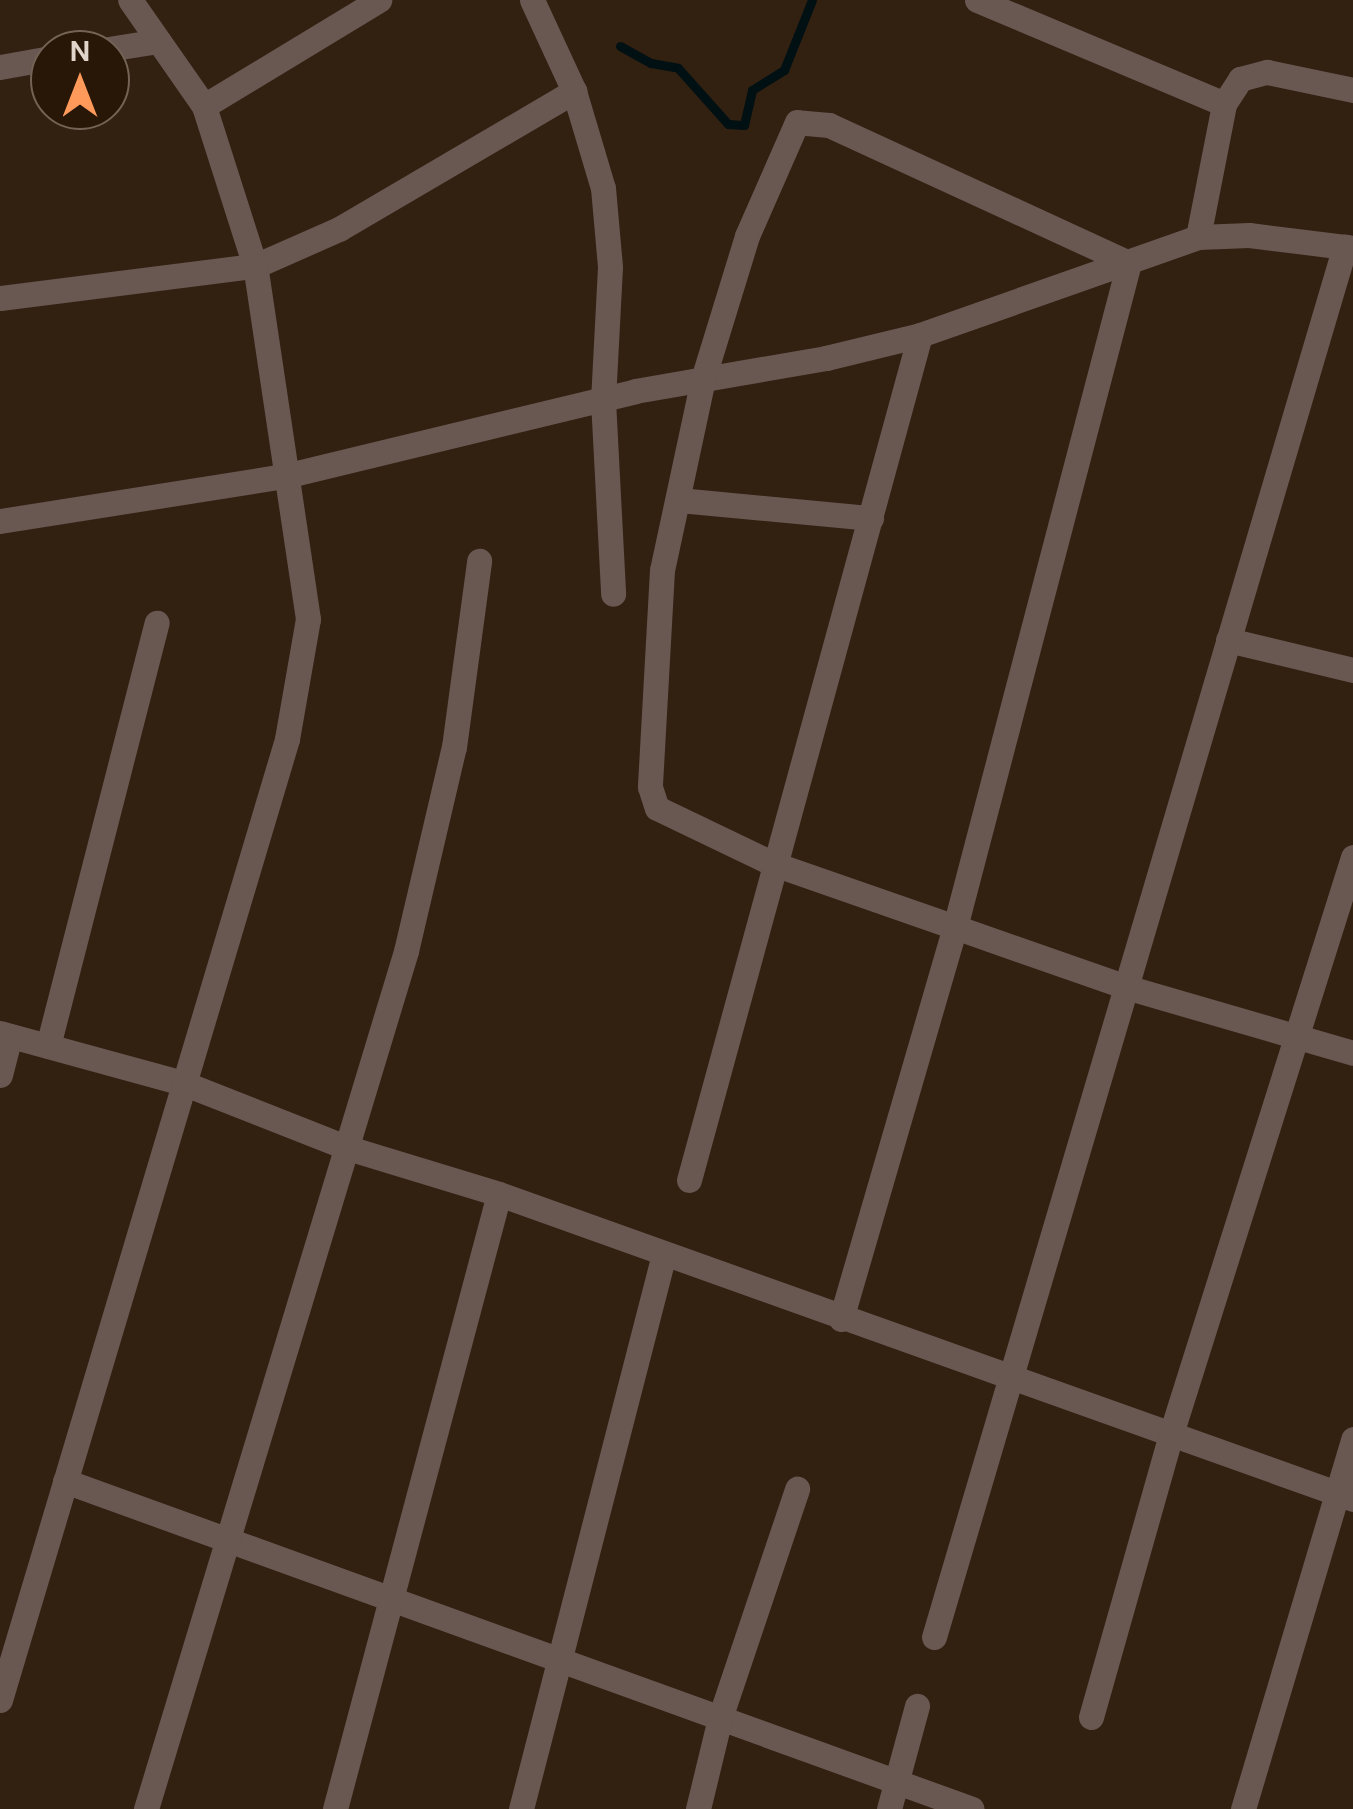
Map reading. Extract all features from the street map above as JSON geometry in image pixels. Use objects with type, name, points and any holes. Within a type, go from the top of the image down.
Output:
[{"type":"street","points":[[0,1700],[301,678],[308,620],[290,475],[254,266],[204,106],[130,0]]},
{"type":"street","points":[[204,106],[379,0]]},
{"type":"street","points":[[532,0],[574,91],[603,188],[607,228],[603,400],[613,594]]},
{"type":"street","points":[[977,0],[1224,104]]},
{"type":"street","points":[[130,46],[158,41]]},
{"type":"street","points":[[0,66],[30,61]]},
{"type":"street","points":[[1198,237],[1224,104],[1240,78],[1268,72],[1353,90]]},
{"type":"street","points":[[0,298],[254,266],[339,230],[574,91]]},
{"type":"street","points":[[1129,262],[829,125],[797,122],[747,236],[692,380],[679,500],[662,570],[650,787],[657,808],[672,819],[774,864],[1126,988],[1353,1053]]},
{"type":"street","points":[[0,520],[290,475],[634,391],[920,336],[1198,237],[1249,235],[1349,247],[1228,640],[934,1637]]},
{"type":"street","points":[[830,1314],[955,927],[1129,262]]},
{"type":"street","points":[[689,1180],[920,336]]},
{"type":"street","points":[[679,500],[870,518]]},
{"type":"street","points":[[146,1809],[223,1538],[348,1148],[406,951],[454,747],[479,561]]},
{"type":"street","points":[[48,1046],[156,624]]},
{"type":"street","points":[[1228,640],[1353,670]]},
{"type":"street","points":[[1090,1718],[1170,1434],[1353,856]]},
{"type":"street","points":[[0,1074],[5,1034],[183,1083],[348,1148],[499,1194],[1345,1496]]},
{"type":"street","points":[[335,1809],[499,1194]]},
{"type":"street","points":[[521,1809],[664,1254]]},
{"type":"street","points":[[1243,1809],[1345,1496],[1353,1438]]},
{"type":"street","points":[[65,1482],[972,1809]]},
{"type":"street","points":[[698,1809],[720,1718],[797,1489]]},
{"type":"street","points":[[889,1809],[917,1706]]},
{"type":"waterway","points":[[620,46],[651,63],[678,68],[728,124],[744,125],[752,90],[784,70],[812,0]]}]
